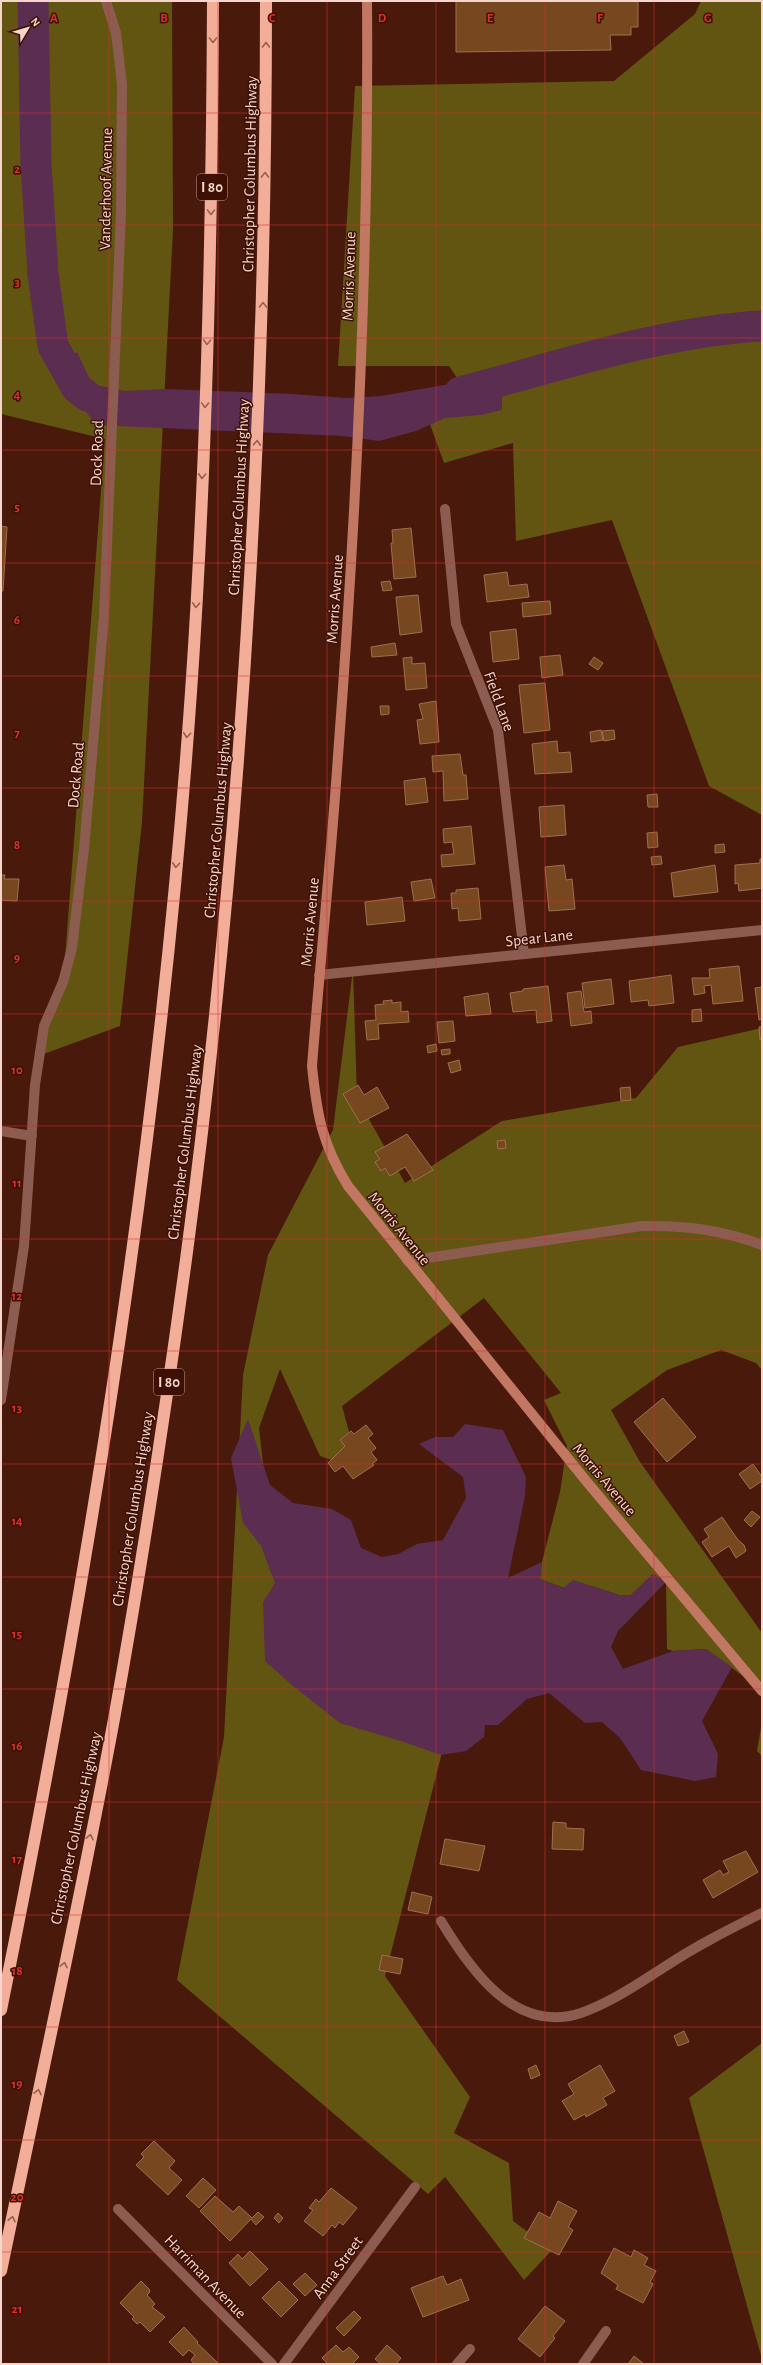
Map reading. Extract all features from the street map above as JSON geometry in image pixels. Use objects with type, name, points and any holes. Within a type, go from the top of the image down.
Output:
[{"type":"highway","name":"I 80","points":[[1,2010],[66,1669],[102,1465],[150,1110],[165,975],[190,703],[204,437],[212,186],[213,1]]},
{"type":"highway","name":"Christopher Columbus Highway","points":[[1,2271],[114,1720],[170,1373],[211,1058],[244,699],[256,482],[262,344],[266,1]]},
{"type":"street","name":"Vanderhoof Avenue","points":[[106,1],[116,33],[122,84],[121,212],[112,380]]},
{"type":"street","name":"Morris Avenue","points":[[367,1],[368,114],[358,444],[338,758],[312,1066],[316,1112],[325,1144],[348,1186],[407,1261],[762,1691]]},
{"type":"street","name":"Dock Road","points":[[32,1136],[35,1085],[44,1026],[63,982],[72,948],[84,849],[104,615],[112,435],[112,380]]},
{"type":"street","name":"Field Lane","points":[[445,509],[456,624],[498,730],[524,954]]},
{"type":"street","name":"Spear Lane","points":[[319,975],[762,930]]},
{"type":"street","points":[[1,1131],[32,1136],[24,1246],[1,1400]]},
{"type":"street","points":[[407,1261],[642,1226],[675,1225],[707,1228],[739,1236],[762,1245]]},
{"type":"street","points":[[441,1921],[460,1952],[490,1988],[517,2008],[530,2013],[564,2016],[580,2013],[603,2004],[667,1965],[762,1913]]},
{"type":"street","name":"Anna Street","points":[[284,2364],[415,2187]]},
{"type":"street","name":"Harriman Avenue","points":[[118,2209],[272,2364]]},
{"type":"street","points":[[583,2364],[606,2331]]},
{"type":"street","points":[[457,2364],[470,2349]]},
{"type":"shaded area","points":[[1,1],[172,1],[173,230],[142,822],[120,1026],[41,1055],[65,958],[105,439],[1,414]]},
{"type":"shaded area","points":[[701,1],[762,1],[762,815],[709,786],[612,520],[516,541],[513,443],[444,463],[427,416],[472,400],[449,366],[338,366],[355,86],[614,81],[695,14]]},
{"type":"shaded area","points":[[77,352],[92,384],[125,391],[165,389],[293,394],[346,398],[381,396],[502,375],[502,410],[481,415],[445,418],[416,431],[379,441],[343,436],[96,425],[76,398],[58,365]]},
{"type":"shaded area","points":[[353,969],[357,1098],[405,1183],[502,1121],[636,1098],[678,1047],[762,1028],[762,1370],[756,1363],[721,1350],[667,1370],[611,1410],[640,1462],[762,1633],[762,1690],[706,1649],[673,1651],[667,1649],[666,1582],[653,1574],[631,1595],[619,1595],[588,1585],[564,1588],[540,1579],[542,1562],[560,1492],[567,1446],[544,1400],[561,1393],[484,1298],[342,1406],[359,1469],[320,1456],[280,1369],[259,1428],[267,1499],[449,1725],[385,1976],[470,2097],[454,2133],[509,2163],[513,2221],[552,2250],[524,2280],[445,2177],[428,2194],[177,1980],[224,1737],[243,1375],[268,1255],[333,1130]]},
{"type":"shaded area","points":[[248,1419],[270,1485],[293,1503],[332,1509],[351,1520],[361,1548],[382,1557],[398,1554],[417,1544],[443,1540],[466,1498],[463,1477],[419,1444],[435,1437],[453,1437],[465,1424],[503,1430],[526,1477],[525,1496],[508,1578],[542,1562],[540,1579],[563,1588],[573,1580],[619,1595],[631,1595],[653,1574],[666,1582],[618,1631],[611,1647],[623,1669],[673,1651],[706,1649],[732,1667],[702,1721],[718,1754],[716,1777],[695,1781],[641,1770],[620,1738],[602,1722],[585,1723],[549,1693],[527,1699],[498,1725],[485,1725],[484,1737],[466,1751],[441,1755],[404,1742],[340,1723],[293,1686],[265,1661],[263,1602],[275,1583],[261,1546],[243,1523],[231,1458]]},
{"type":"shaded area","points":[[762,1722],[762,1756],[757,1751]]},
{"type":"shaded area","points":[[762,2043],[762,2359],[689,2098]]},
{"type":"building","points":[[456,1],[638,1],[638,27],[631,27],[631,35],[610,35],[611,50],[456,52]]},
{"type":"building","points":[[1,526],[7,527],[3,591],[1,591]]},
{"type":"building","points":[[411,528],[416,577],[394,579],[391,543],[393,543],[392,530]]},
{"type":"building","points":[[507,572],[509,586],[527,584],[529,597],[487,602],[484,575]]},
{"type":"building","points":[[390,581],[392,590],[383,591],[381,582]]},
{"type":"building","points":[[418,595],[422,632],[400,635],[396,597]]},
{"type":"building","points":[[550,601],[551,614],[523,617],[522,603]]},
{"type":"building","points":[[516,629],[519,659],[493,662],[490,632]]},
{"type":"building","points":[[395,643],[397,655],[372,657],[371,647]]},
{"type":"building","points":[[560,655],[563,675],[542,678],[540,657]]},
{"type":"building","points":[[412,657],[412,664],[425,663],[427,688],[406,690],[403,658]]},
{"type":"building","points":[[594,657],[603,663],[598,670],[589,664]]},
{"type":"building","points":[[545,683],[550,730],[524,733],[519,685]]},
{"type":"building","points":[[436,701],[439,742],[420,744],[417,720],[423,719],[419,704]]},
{"type":"building","points":[[380,706],[389,706],[389,714],[381,715]]},
{"type":"building","points":[[601,730],[603,740],[591,742],[590,732]]},
{"type":"building","points":[[614,730],[615,739],[604,741],[602,731]]},
{"type":"building","points":[[557,741],[558,753],[570,752],[572,772],[535,774],[532,744]]},
{"type":"building","points":[[460,754],[463,775],[466,775],[468,799],[444,801],[443,771],[433,772],[432,756]]},
{"type":"building","points":[[425,778],[428,802],[406,805],[404,781]]},
{"type":"building","points":[[657,794],[658,807],[648,807],[647,795]]},
{"type":"building","points":[[564,805],[566,835],[541,837],[539,807]]},
{"type":"building","points":[[471,826],[475,864],[442,867],[441,855],[454,854],[452,842],[444,843],[443,829]]},
{"type":"building","points":[[657,832],[658,847],[648,848],[647,833]]},
{"type":"building","points":[[724,844],[725,852],[715,853],[715,845]]},
{"type":"building","points":[[661,856],[662,864],[652,865],[651,857]]},
{"type":"building","points":[[760,859],[762,859],[762,888],[739,891],[738,883],[735,884],[735,865],[760,863]]},
{"type":"building","points":[[564,865],[566,880],[572,879],[575,909],[549,911],[545,867]]},
{"type":"building","points":[[715,865],[718,892],[674,897],[671,873]]},
{"type":"building","points":[[1,875],[5,875],[4,879],[19,879],[17,901],[1,900]]},
{"type":"building","points":[[431,879],[435,898],[414,901],[411,882]]},
{"type":"building","points":[[478,888],[481,919],[459,921],[458,908],[452,909],[451,893],[456,893],[456,890]]},
{"type":"building","points":[[402,897],[405,921],[367,925],[365,902]]},
{"type":"building","points":[[739,966],[743,1001],[713,1004],[711,985],[704,986],[705,993],[694,995],[692,978],[710,978],[709,969]]},
{"type":"building","points":[[671,975],[674,1003],[649,1006],[648,1000],[631,1002],[629,981]]},
{"type":"building","points":[[611,979],[614,1004],[585,1008],[582,983]]},
{"type":"building","points":[[548,986],[552,1021],[537,1023],[536,1010],[513,1012],[510,993],[523,991],[523,989]]},
{"type":"building","points":[[762,987],[762,1019],[759,1020],[755,988]]},
{"type":"building","points":[[581,991],[584,1012],[591,1011],[592,1023],[571,1026],[567,993]]},
{"type":"building","points":[[488,993],[491,1014],[466,1016],[464,997]]},
{"type":"building","points":[[392,1000],[392,1003],[401,1002],[401,1012],[408,1011],[409,1022],[378,1024],[379,1039],[367,1040],[365,1021],[376,1020],[375,1005],[384,1004],[383,1001]]},
{"type":"building","points":[[701,1009],[702,1021],[692,1022],[692,1010]]},
{"type":"building","points":[[453,1021],[455,1041],[439,1043],[437,1022]]},
{"type":"building","points":[[759,1027],[762,1027],[762,1039],[760,1040]]},
{"type":"building","points":[[436,1044],[437,1051],[428,1053],[427,1046]]},
{"type":"building","points":[[450,1049],[450,1054],[442,1055],[441,1050]]},
{"type":"building","points":[[459,1060],[461,1070],[451,1073],[448,1063]]},
{"type":"building","points":[[358,1085],[364,1095],[377,1087],[389,1108],[360,1123],[343,1094]]},
{"type":"building","points":[[630,1087],[631,1100],[621,1101],[620,1088]]},
{"type":"building","points":[[407,1134],[433,1170],[414,1181],[405,1167],[390,1176],[385,1168],[381,1171],[375,1162],[380,1159],[375,1152]]},
{"type":"building","points":[[505,1140],[506,1148],[498,1149],[497,1141]]},
{"type":"building","points":[[663,1398],[696,1437],[667,1462],[634,1422]]},
{"type":"building","points":[[366,1425],[373,1434],[368,1438],[376,1448],[371,1452],[377,1460],[372,1464],[374,1465],[353,1479],[343,1466],[335,1472],[328,1463],[345,1446],[340,1440],[351,1431],[354,1434]]},
{"type":"building","points":[[753,1464],[762,1477],[762,1481],[750,1489],[739,1474]]},
{"type":"building","points":[[752,1511],[760,1517],[751,1527],[744,1520]]},
{"type":"building","points":[[722,1517],[738,1540],[744,1545],[746,1551],[736,1558],[729,1546],[712,1557],[702,1542],[709,1537],[704,1529]]},
{"type":"building","points":[[553,1822],[566,1823],[566,1828],[584,1829],[583,1850],[552,1849]]},
{"type":"building","points":[[445,1839],[485,1846],[479,1871],[440,1864]]},
{"type":"building","points":[[746,1851],[758,1872],[713,1898],[703,1880],[720,1870],[723,1875],[729,1872],[723,1861]]},
{"type":"building","points":[[412,1892],[432,1897],[428,1914],[408,1910]]},
{"type":"building","points":[[382,1955],[403,1959],[400,1974],[379,1970]]},
{"type":"building","points":[[684,2031],[689,2042],[678,2046],[674,2036]]},
{"type":"building","points":[[536,2065],[540,2075],[531,2079],[528,2069]]},
{"type":"building","points":[[600,2065],[615,2091],[603,2098],[607,2105],[586,2117],[585,2114],[574,2120],[562,2101],[574,2094],[568,2084]]},
{"type":"building","points":[[154,2141],[175,2161],[169,2168],[182,2180],[168,2195],[136,2165],[144,2157],[141,2154]]},
{"type":"building","points":[[203,2178],[216,2190],[199,2208],[186,2196]]},
{"type":"building","points":[[331,2188],[357,2208],[343,2225],[339,2222],[335,2228],[332,2225],[323,2236],[304,2221],[313,2210],[309,2208],[316,2199],[319,2202]]},
{"type":"building","points":[[215,2196],[233,2212],[239,2206],[252,2218],[258,2212],[264,2217],[256,2225],[251,2219],[230,2241],[200,2211]]},
{"type":"building","points":[[558,2201],[577,2211],[568,2227],[573,2230],[559,2255],[524,2238],[539,2212],[550,2218]]},
{"type":"building","points":[[278,2213],[283,2218],[279,2223],[274,2218]]},
{"type":"building","points":[[614,2248],[631,2257],[634,2250],[648,2258],[644,2265],[656,2271],[650,2282],[653,2284],[643,2303],[616,2289],[618,2285],[601,2273]]},
{"type":"building","points":[[250,2251],[268,2269],[250,2286],[229,2263],[238,2254],[242,2259]]},
{"type":"building","points":[[305,2273],[317,2285],[305,2296],[293,2284]]},
{"type":"building","points":[[443,2276],[447,2285],[461,2279],[469,2300],[423,2317],[411,2288]]},
{"type":"building","points":[[141,2281],[149,2289],[150,2292],[147,2295],[155,2304],[152,2307],[165,2317],[150,2332],[140,2322],[137,2324],[132,2319],[134,2317],[120,2303]]},
{"type":"building","points":[[279,2281],[298,2300],[281,2317],[262,2298]]},
{"type":"building","points":[[545,2306],[565,2321],[553,2336],[555,2338],[540,2357],[518,2339]]},
{"type":"building","points":[[354,2311],[361,2318],[344,2336],[336,2328]]},
{"type":"building","points":[[184,2327],[198,2342],[197,2343],[219,2364],[194,2364],[191,2360],[195,2355],[189,2350],[183,2356],[169,2342]]},
{"type":"building","points":[[336,2345],[343,2352],[349,2347],[359,2357],[352,2364],[328,2364],[322,2358]]},
{"type":"building","points":[[387,2345],[401,2358],[396,2364],[381,2364],[375,2359]]},
{"type":"building","points":[[634,2356],[644,2364],[628,2364]]},
{"type":"waterway","points":[[33,1],[36,164],[43,274],[53,346],[76,387],[87,396]]},
{"type":"waterway","points":[[460,392],[572,361],[649,342],[725,329],[762,326]]}]
